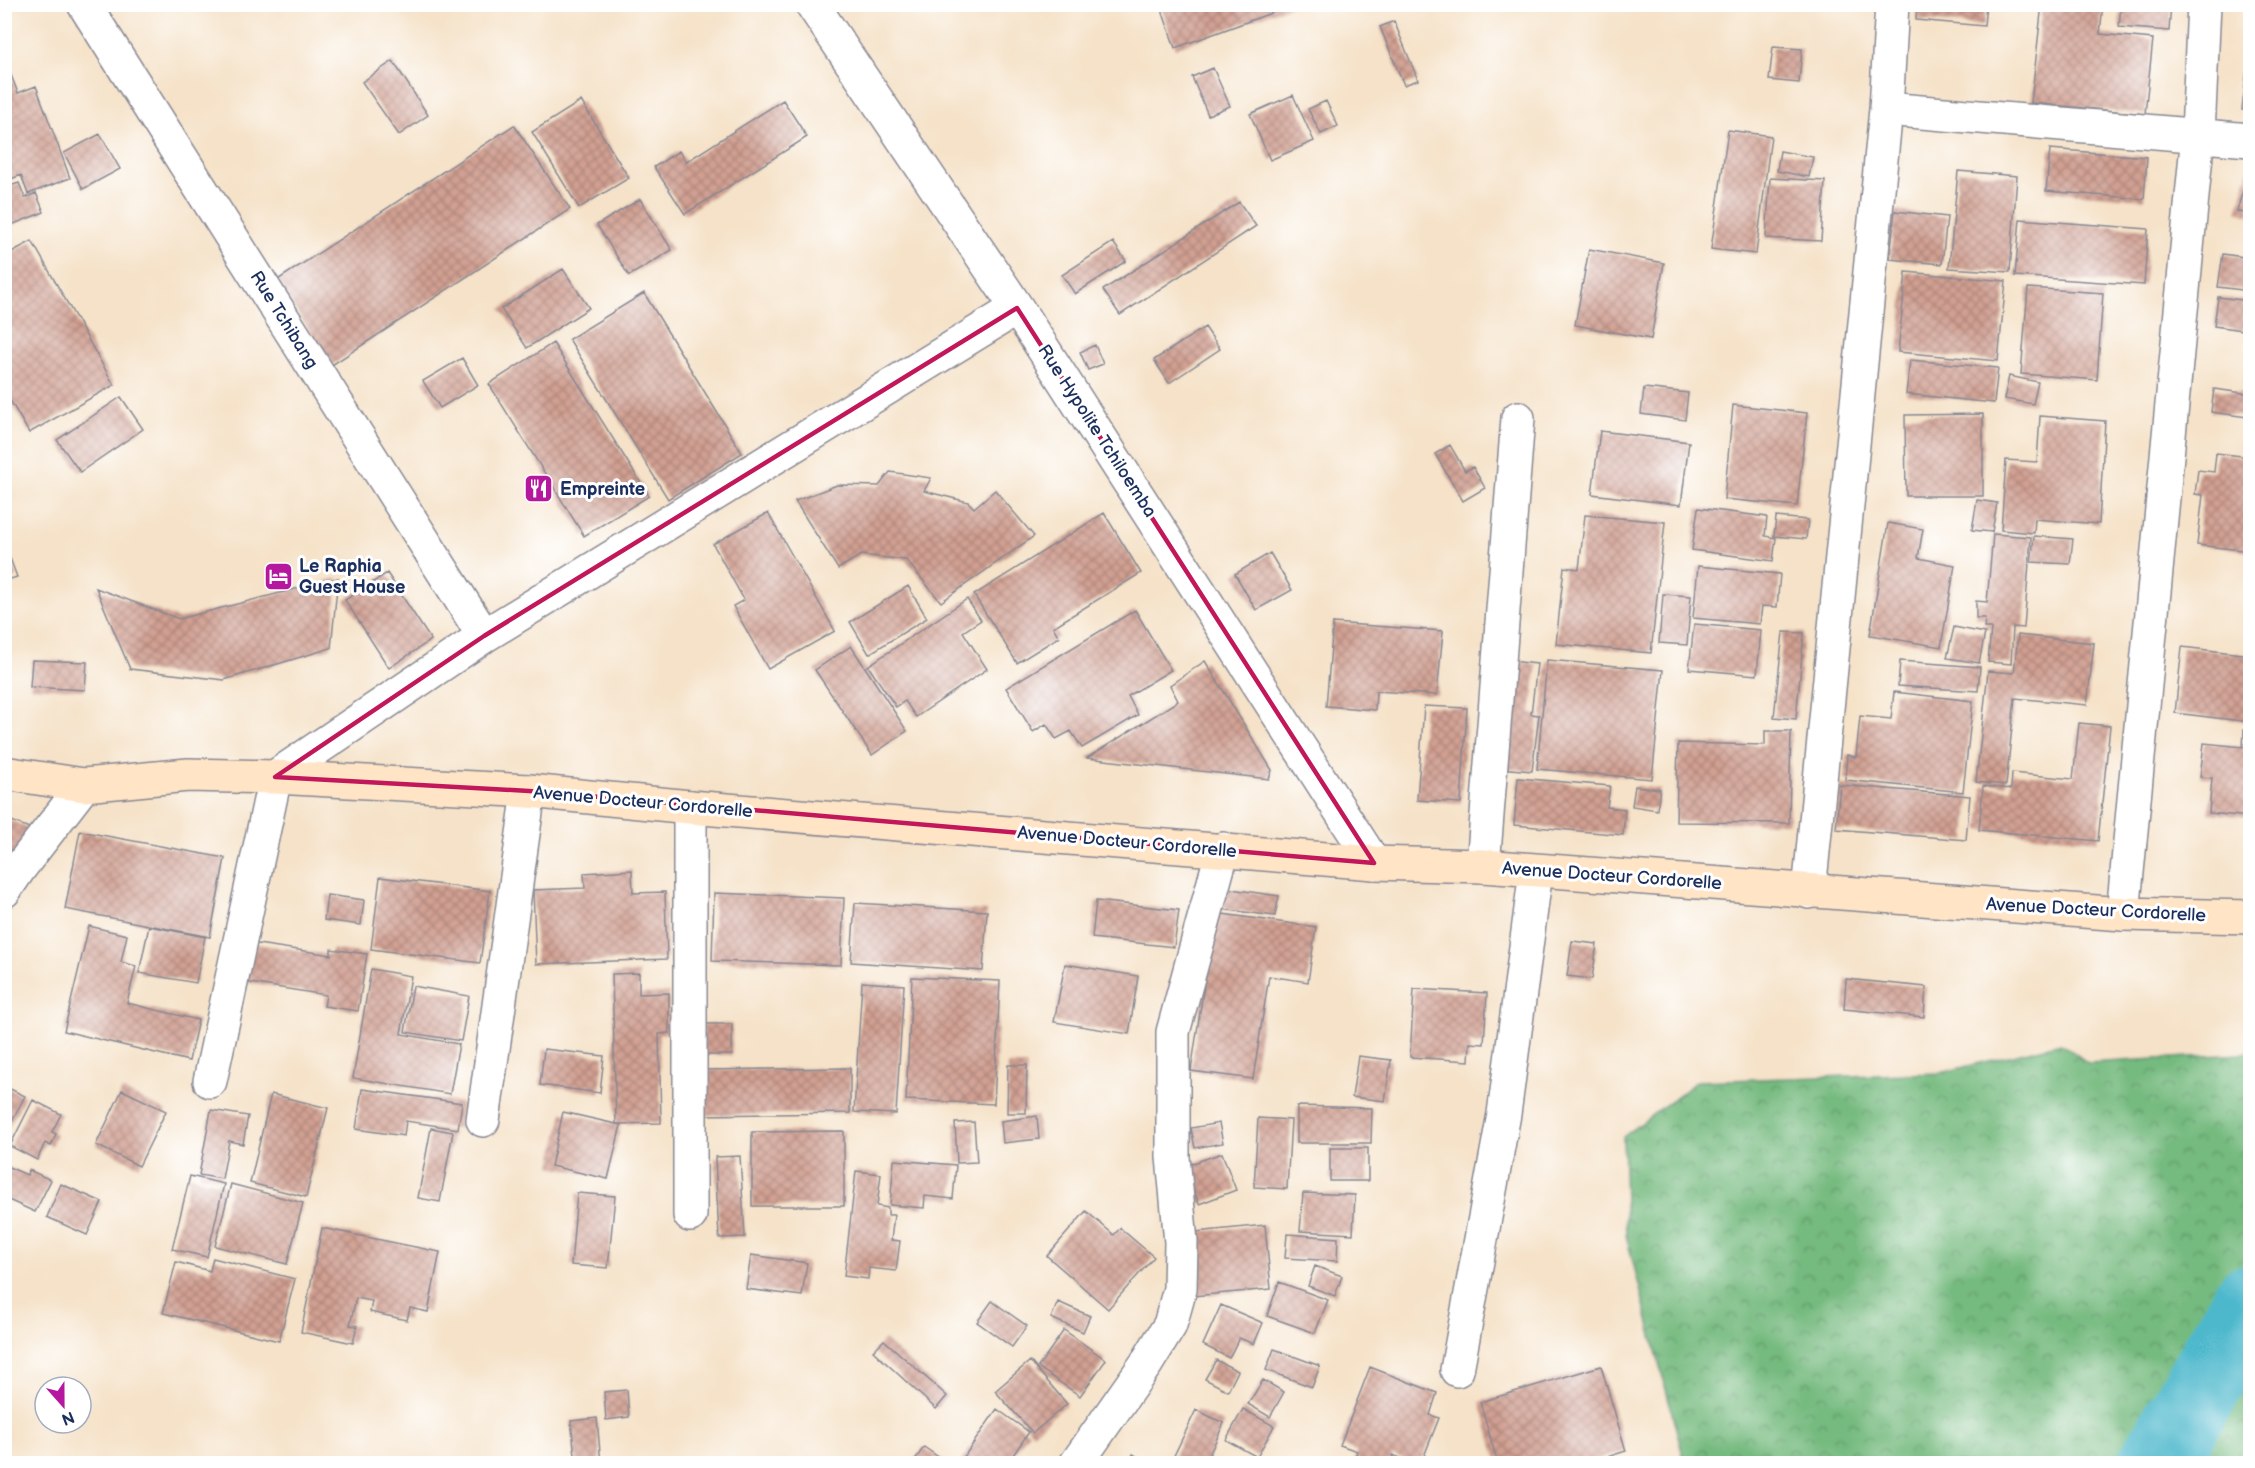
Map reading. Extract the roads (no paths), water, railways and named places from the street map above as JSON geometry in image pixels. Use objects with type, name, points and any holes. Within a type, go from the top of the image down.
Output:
[{"type":"street","name":"Rue Tchibang","points":[[84,4],[484,636]]},
{"type":"street","name":"Rue Hypolite Tchiloemba","points":[[812,4],[1017,308],[1374,863]]},
{"type":"street","points":[[1809,892],[1886,110],[1892,4]]},
{"type":"street","points":[[2123,914],[2198,134],[2204,4]]},
{"type":"street","points":[[1886,110],[2250,140]]},
{"type":"street","points":[[210,1081],[275,777],[484,636],[1017,308]]},
{"type":"street","points":[[1483,866],[1518,418]]},
{"type":"street","name":"Avenue Docteur Cordorelle","points":[[4,773],[84,785],[188,775],[275,777],[529,791],[690,807],[1374,863],[1483,866],[2123,914],[2250,917]]},
{"type":"street","points":[[4,891],[84,785]]},
{"type":"street","points":[[483,1120],[529,791]]},
{"type":"street","points":[[690,807],[690,1215]]},
{"type":"street","points":[[1076,1464],[1146,1364],[1170,1325],[1180,1289],[1181,1242],[1173,1157],[1173,1032],[1223,849]]},
{"type":"street","points":[[1456,1370],[1504,1114],[1536,871]]},
{"type":"waterway","points":[[2157,1464],[2250,1303]]},
{"type":"place","name":"Empreinte","points":[[539,489]]},
{"type":"place","name":"Le Raphia Guest House","points":[[278,576]]}]
